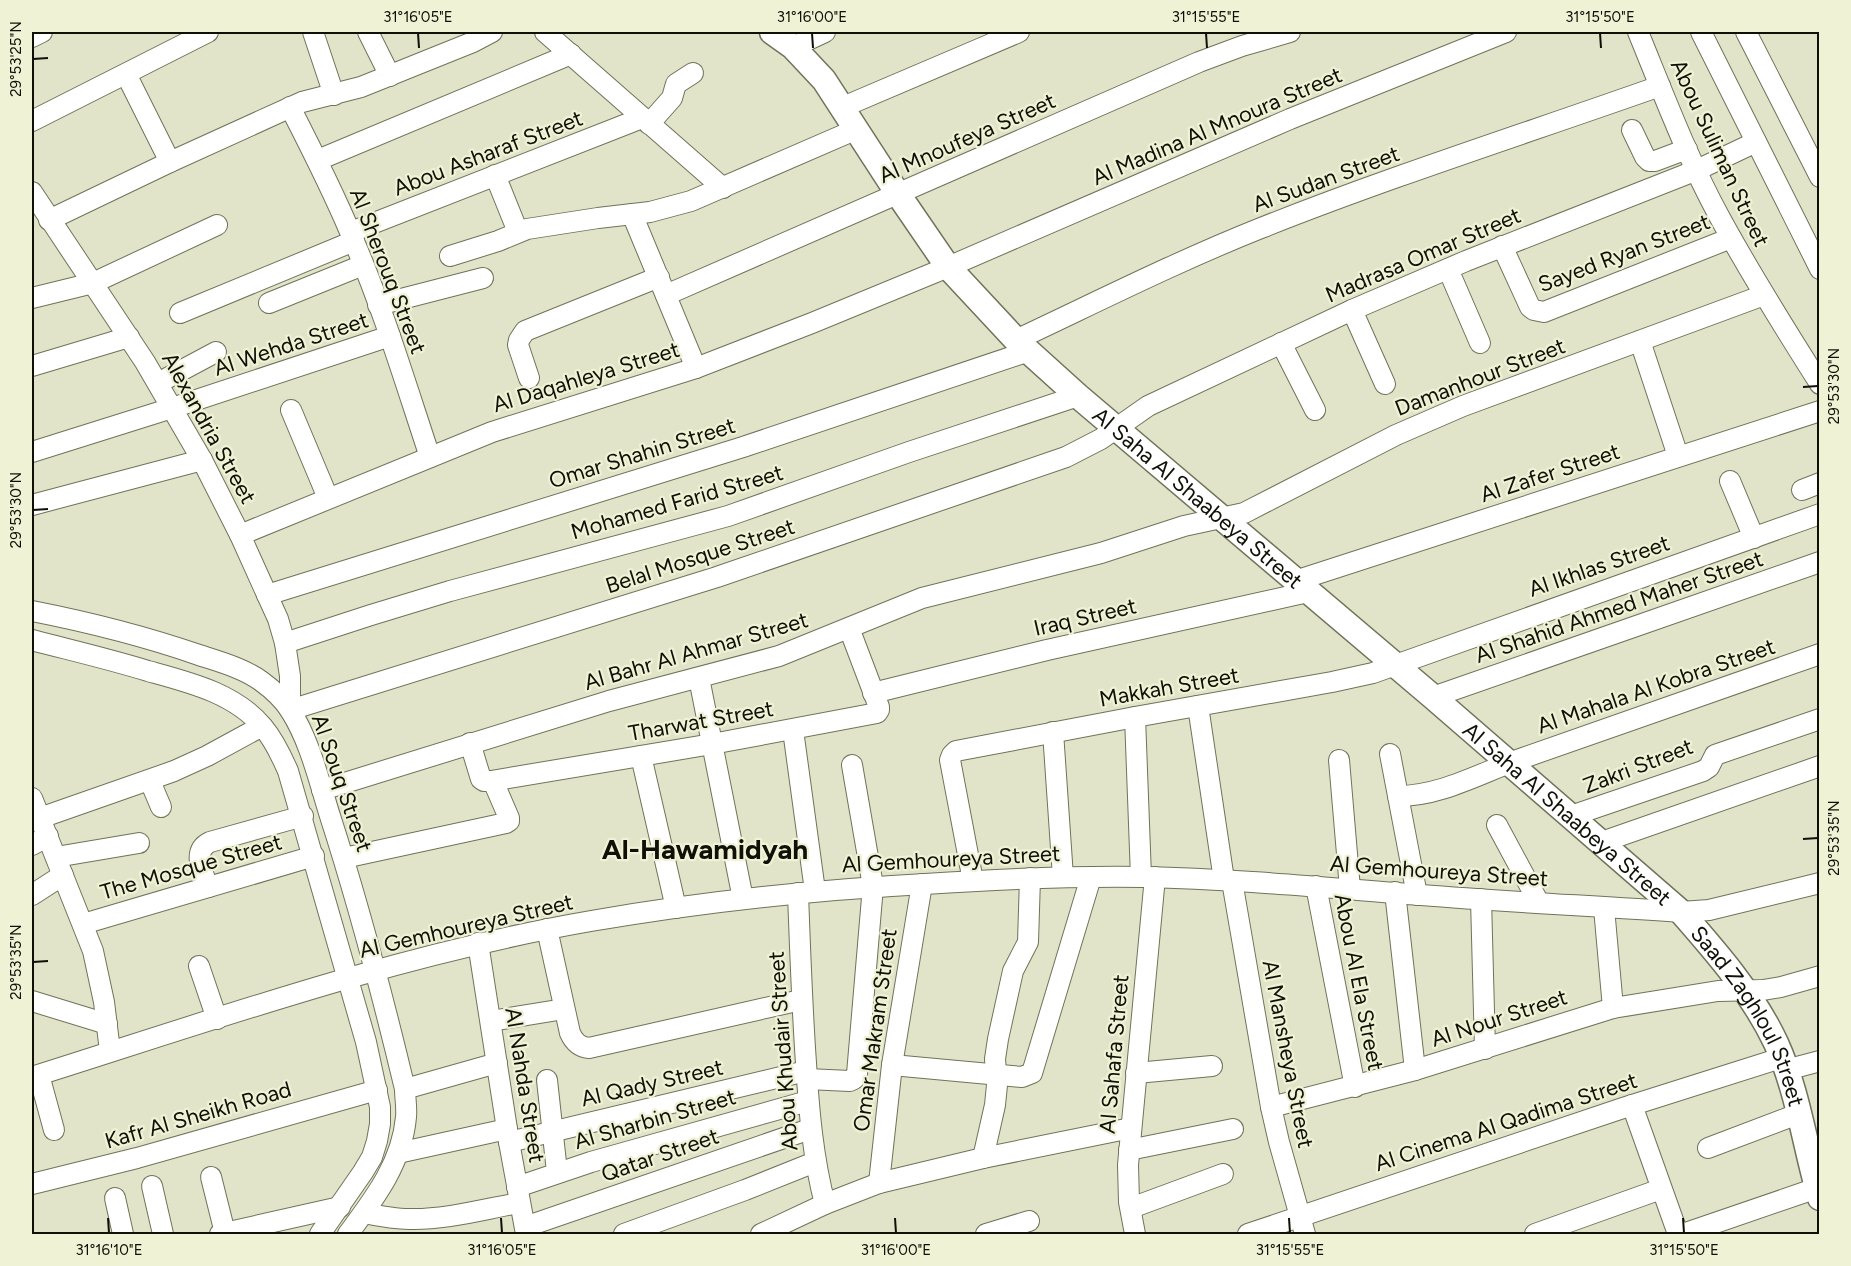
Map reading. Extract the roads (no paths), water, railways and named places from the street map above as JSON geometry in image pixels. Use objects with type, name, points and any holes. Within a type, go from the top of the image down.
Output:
[{"type":"main road","name":"Al Saha Al Shaabeya Street","points":[[772,32],[793,48],[824,80],[948,267],[1023,346],[1078,396],[1433,697],[1681,912]]},
{"type":"main road","name":"Saad Zaghloul Street","points":[[1681,912],[1716,953],[1757,1009],[1776,1044],[1784,1064],[1818,1186]]},
{"type":"street","points":[[32,37],[42,32]]},
{"type":"street","points":[[32,121],[208,32]]},
{"type":"street","points":[[313,32],[334,95]]},
{"type":"street","points":[[368,32],[390,76]]},
{"type":"street","points":[[41,214],[170,162],[302,102],[334,95],[390,76],[492,32]]},
{"type":"street","points":[[545,32],[723,188]]},
{"type":"street","points":[[793,48],[825,32]]},
{"type":"street","points":[[843,107],[1019,32]]},
{"type":"street","name":"Al Mnoufeya Street","points":[[529,378],[518,345],[525,331],[662,286],[898,194],[1199,62],[1290,32]]},
{"type":"street","name":"Al Madina Al Mnoura Street","points":[[948,267],[1290,119],[1506,32]]},
{"type":"street","name":"Abou Suliman Street","points":[[1638,32],[1696,170],[1731,238],[1820,384]]},
{"type":"street","points":[[1746,32],[1820,177]]},
{"type":"street","points":[[1703,33],[1756,142],[1815,248],[1820,269]]},
{"type":"street","points":[[318,160],[571,54]]},
{"type":"street","points":[[646,121],[672,98],[676,84],[693,73]]},
{"type":"street","points":[[126,74],[170,162]]},
{"type":"street","name":"Al Sudan Street","points":[[1023,346],[1208,251],[1262,228],[1660,86]]},
{"type":"street","name":"Al Sherouq Street","points":[[290,107],[318,160],[352,237],[390,336],[430,458]]},
{"type":"street","name":"Abou Asharaf Street","points":[[180,313],[495,175],[646,121]]},
{"type":"street","points":[[450,256],[536,227],[650,212],[680,205],[856,129]]},
{"type":"street","points":[[1632,130],[1649,161],[1655,161],[1687,149]]},
{"type":"street","name":"Madrasa Omar Street","points":[[1116,428],[1148,406],[1352,310],[1502,246],[1696,170],[1756,142]]},
{"type":"street","points":[[495,175],[518,232]]},
{"type":"street","name":"Alexandria Street","points":[[32,192],[41,214],[93,283],[158,383],[202,460],[240,535],[278,619],[285,643],[290,676],[290,710]]},
{"type":"street","points":[[632,214],[696,368]]},
{"type":"street","points":[[32,298],[93,283],[217,225]]},
{"type":"street","name":"Sayed Ryan Street","points":[[1502,246],[1530,307],[1544,312],[1731,238]]},
{"type":"street","points":[[268,303],[363,265]]},
{"type":"street","name":"Al Daqahleya Street","points":[[240,535],[516,423],[696,368],[948,267]]},
{"type":"street","points":[[1448,269],[1480,343]]},
{"type":"street","points":[[378,305],[483,278]]},
{"type":"street","name":"Damanhour Street","points":[[1220,517],[1255,508],[1349,458],[1463,406],[1764,295]]},
{"type":"street","points":[[1352,310],[1385,384]]},
{"type":"street","name":"Al Wehda Street","points":[[32,452],[390,336]]},
{"type":"street","points":[[32,366],[129,337]]},
{"type":"street","points":[[1640,341],[1678,456]]},
{"type":"street","points":[[1281,343],[1315,410]]},
{"type":"street","name":"Omar Shahin Street","points":[[267,595],[733,450],[1023,346]]},
{"type":"street","points":[[158,383],[216,352]]},
{"type":"street","name":"Mohamed Farid Street","points":[[285,643],[450,591],[728,516],[909,452],[1078,396]]},
{"type":"street","points":[[291,410],[328,498]]},
{"type":"street","name":"Al Zafer Street","points":[[1302,587],[1678,456],[1820,411]]},
{"type":"street","name":"Belal Mosque Street","points":[[290,710],[739,570],[1066,457],[1084,449],[1116,428]]},
{"type":"street","points":[[32,505],[202,460]]},
{"type":"street","points":[[1730,481],[1754,538]]},
{"type":"street","name":"Al Ikhlas Street","points":[[1395,665],[1820,514]]},
{"type":"street","name":"Al Bahr Al Ahmar Street","points":[[322,790],[609,701],[779,657],[922,598],[1101,553],[1184,526],[1220,517]]},
{"type":"street","name":"Al Shahid Ahmed Maher Street","points":[[1433,697],[1820,562]]},
{"type":"street","name":"Iraq Street","points":[[873,693],[1302,587]]},
{"type":"street","name":"Al Souq Street","points":[[33,606],[156,640],[231,665],[262,682],[277,694],[290,710],[309,751],[344,858],[405,1089],[407,1115],[398,1153],[384,1181],[348,1234]]},
{"type":"street","points":[[849,628],[873,693]]},
{"type":"street","name":"Al Souq Street","points":[[32,640],[202,687],[245,710],[262,726],[276,745],[288,771],[303,816],[348,979],[380,1107],[380,1124],[372,1157],[320,1234]]},
{"type":"street","name":"Al Mahala Al Kobra Street","points":[[1398,796],[1419,795],[1440,790],[1509,763],[1820,654]]},
{"type":"street","name":"Makkah Street","points":[[973,880],[950,760],[952,755],[959,750],[1332,682],[1373,673],[1395,665]]},
{"type":"street","points":[[699,678],[743,898]]},
{"type":"street","name":"Tharwat Street","points":[[493,781],[792,730],[877,713],[879,707],[873,693]]},
{"type":"street","name":"Al Mansheya Street","points":[[1198,706],[1271,1107],[1303,1225]]},
{"type":"street","name":"Al Sahafa Street","points":[[1135,717],[1148,877],[1128,1183],[1135,1234]]},
{"type":"street","name":"Zakri Street","points":[[1571,816],[1703,771],[1715,755],[1820,719]]},
{"type":"street","points":[[40,818],[150,781],[207,756],[262,726]]},
{"type":"street","name":"Abou Khudair Street","points":[[792,730],[806,892],[801,1000],[806,1075],[810,1129],[825,1204]]},
{"type":"street","points":[[1053,732],[1063,877]]},
{"type":"street","points":[[344,858],[509,821],[493,781],[487,782],[481,779],[470,743]]},
{"type":"street","points":[[1390,754],[1418,895]]},
{"type":"street","points":[[641,756],[676,908]]},
{"type":"street","points":[[1340,759],[1350,889]]},
{"type":"street","points":[[852,765],[873,886]]},
{"type":"street","points":[[1602,842],[1820,766]]},
{"type":"street","points":[[150,781],[161,807]]},
{"type":"street","points":[[32,798],[40,818],[40,841],[60,866],[93,951],[110,1051]]},
{"type":"street","points":[[208,887],[199,858],[202,846],[303,816]]},
{"type":"street","points":[[1497,825],[1539,903]]},
{"type":"street","points":[[32,895],[60,866],[139,843]]},
{"type":"street","name":"The Mosque Street","points":[[83,924],[314,856]]},
{"type":"street","points":[[892,1065],[1026,1077],[1032,1073],[1091,877]]},
{"type":"street","name":"Al Gemhoureya Street","points":[[35,1076],[348,979],[478,943],[547,929],[743,898],[873,886],[973,880],[1148,877],[1228,880],[1681,912],[1709,910],[1820,883]]},
{"type":"street","points":[[983,1158],[995,1105],[996,1048],[1009,985],[1015,966],[1028,942],[1030,878]]},
{"type":"street","name":"Omar Makram Street","points":[[879,1184],[892,1065],[922,884]]},
{"type":"street","name":"Al Qady Street","points":[[398,1153],[553,1131],[806,1075],[854,1080],[873,886]]},
{"type":"street","name":"Abou Al Ela Street","points":[[1316,886],[1355,1087]]},
{"type":"street","points":[[1395,892],[1415,1071]]},
{"type":"street","points":[[1481,899],[1485,1049]]},
{"type":"street","points":[[1604,908],[1612,1008]]},
{"type":"street","points":[[547,929],[570,1033],[580,1047],[589,1048],[801,1000]]},
{"type":"street","name":"Al Nahda Street","points":[[478,943],[508,1136],[526,1231]]},
{"type":"street","points":[[200,966],[217,1019]]},
{"type":"street","name":"Al Nour Street","points":[[1271,1107],[1415,1071],[1612,1008],[1705,993],[1731,990],[1744,992],[1781,987],[1820,976]]},
{"type":"street","points":[[32,1001],[106,1024]]},
{"type":"street","points":[[491,1021],[564,1009]]},
{"type":"street","name":"Al Cinema Al Qadima Street","points":[[1248,1234],[1303,1225],[1632,1105],[1784,1064],[1820,1061]]},
{"type":"street","points":[[405,1089],[497,1063]]},
{"type":"street","points":[[1136,1073],[1212,1066]]},
{"type":"street","points":[[35,1076],[54,1130]]},
{"type":"street","points":[[547,1080],[557,1172]]},
{"type":"street","name":"Kafr Al Sheikh Road","points":[[32,1184],[137,1158],[377,1090]]},
{"type":"street","name":"Al Sharbin Street","points":[[364,1213],[398,1219],[433,1219],[518,1195],[538,1181],[557,1172],[808,1101]]},
{"type":"street","points":[[1632,1105],[1678,1234]]},
{"type":"street","points":[[1708,1148],[1798,1114]]},
{"type":"street","points":[[761,1234],[825,1204],[879,1184],[983,1158],[1131,1128]]},
{"type":"street","name":"Qatar Street","points":[[526,1231],[810,1129]]},
{"type":"street","points":[[1130,1150],[1233,1129]]},
{"type":"street","points":[[624,1234],[815,1162]]},
{"type":"street","points":[[1131,1208],[1223,1174]]},
{"type":"street","points":[[211,1177],[222,1234],[340,1206]]},
{"type":"street","points":[[152,1186],[163,1234]]},
{"type":"street","points":[[1683,1234],[1818,1186]]},
{"type":"street","points":[[1535,1234],[1661,1189]]},
{"type":"street","points":[[115,1198],[123,1234]]},
{"type":"street","points":[[986,1234],[1029,1221]]},
{"type":"district","name":"Al-Hawamidyah","points":[[705,849]]}]
